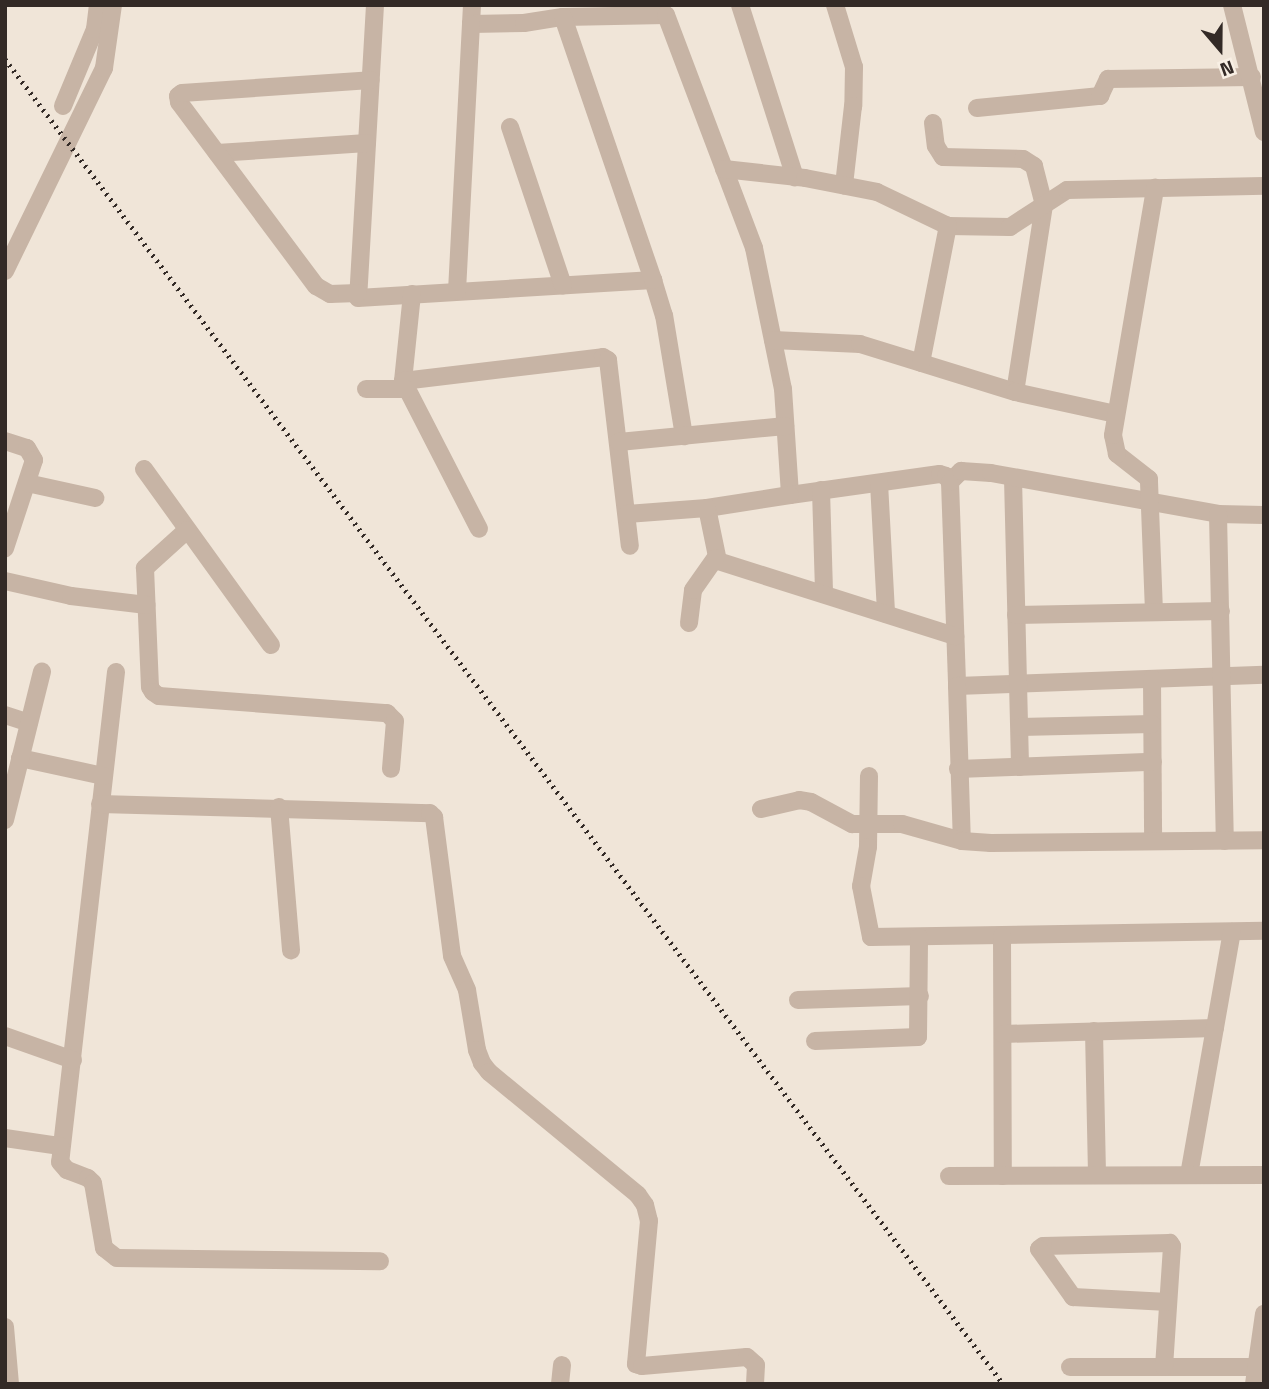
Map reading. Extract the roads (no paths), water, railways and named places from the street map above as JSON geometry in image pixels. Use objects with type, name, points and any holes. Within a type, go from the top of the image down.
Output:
[{"type":"street","points":[[63,106],[95,29],[98,5]]},
{"type":"street","points":[[5,271],[96,89],[104,68],[113,5]]},
{"type":"street","points":[[375,5],[358,298],[653,280]]},
{"type":"street","points":[[457,291],[472,5]]},
{"type":"street","points":[[740,5],[795,177]]},
{"type":"street","points":[[835,5],[854,67],[853,106],[844,185]]},
{"type":"street","points":[[1232,5],[1264,132]]},
{"type":"street","points":[[471,24],[524,23],[563,16],[666,10],[754,247],[783,388],[790,495]]},
{"type":"street","points":[[563,16],[664,315],[684,436]]},
{"type":"street","points":[[977,108],[1100,96],[1104,82],[1108,79],[1252,77]]},
{"type":"street","points":[[358,293],[330,294],[316,286],[179,102],[178,96],[182,93],[371,80]]},
{"type":"street","points":[[933,123],[936,146],[943,157],[1031,161],[1044,205],[1014,392]]},
{"type":"street","points":[[510,127],[564,285]]},
{"type":"street","points":[[217,153],[367,143]]},
{"type":"street","points":[[724,169],[795,177],[877,192],[948,226],[1010,227],[1067,190],[1264,186]]},
{"type":"street","points":[[1154,612],[1147,475],[1117,454],[1113,446],[1116,414],[1155,188]]},
{"type":"street","points":[[921,363],[948,226]]},
{"type":"street","points":[[5,243],[5,253]]},
{"type":"street","points":[[412,294],[404,385],[479,529]]},
{"type":"street","points":[[773,340],[860,344],[1014,392],[1116,414]]},
{"type":"street","points":[[366,389],[603,357],[611,364],[630,546]]},
{"type":"street","points":[[619,442],[785,426]]},
{"type":"street","points":[[5,441],[33,453],[34,460],[5,548]]},
{"type":"street","points":[[144,469],[271,645]]},
{"type":"street","points":[[962,841],[950,482],[961,471],[1218,514],[1264,515]]},
{"type":"street","points":[[627,514],[707,508],[940,474],[950,482]]},
{"type":"street","points":[[1013,478],[1020,767]]},
{"type":"street","points":[[879,482],[886,614]]},
{"type":"street","points":[[27,483],[95,498]]},
{"type":"street","points":[[821,490],[824,594]]},
{"type":"street","points":[[689,623],[693,590],[715,558],[707,508]]},
{"type":"street","points":[[1218,514],[1225,841]]},
{"type":"street","points":[[187,530],[145,568],[150,687],[153,692],[159,696],[387,713],[395,721],[391,769]]},
{"type":"street","points":[[715,558],[955,636]]},
{"type":"street","points":[[5,580],[71,596],[146,605]]},
{"type":"street","points":[[1016,615],[1221,611]]},
{"type":"street","points":[[5,820],[41,672]]},
{"type":"street","points":[[116,672],[73,1060],[60,1146],[63,1166],[88,1178],[93,1184],[104,1248],[117,1258],[380,1261]]},
{"type":"street","points":[[957,686],[1264,675]]},
{"type":"street","points":[[1152,679],[1153,841]]},
{"type":"street","points":[[5,715],[29,723]]},
{"type":"street","points":[[1020,727],[1152,724]]},
{"type":"street","points":[[20,758],[103,776]]},
{"type":"street","points":[[958,769],[1153,762]]},
{"type":"street","points":[[869,776],[869,826],[861,886],[868,933],[871,937],[1264,931]]},
{"type":"street","points":[[761,809],[799,800],[811,802],[843,821],[869,826],[902,824],[962,841],[1264,840]]},
{"type":"street","points":[[100,804],[424,811],[434,817],[452,956],[467,990],[477,1050],[482,1063],[489,1072],[638,1195],[645,1205],[649,1221],[636,1364],[642,1366],[747,1357],[756,1365],[755,1384]]},
{"type":"street","points":[[279,807],[291,950]]},
{"type":"street","points":[[1189,1175],[1233,932]]},
{"type":"street","points":[[1002,936],[1003,1175]]},
{"type":"street","points":[[815,1041],[914,1039],[920,1033],[919,937]]},
{"type":"street","points":[[798,1000],[920,996]]},
{"type":"street","points":[[1003,1034],[1216,1028]]},
{"type":"street","points":[[1094,1031],[1097,1175]]},
{"type":"street","points":[[5,1036],[73,1060]]},
{"type":"street","points":[[5,1138],[60,1146]]},
{"type":"street","points":[[949,1176],[1264,1175]]},
{"type":"street","points":[[1164,1367],[1168,1302],[1171,1246],[1167,1242],[1043,1246],[1039,1249],[1073,1297],[1168,1302]]},
{"type":"street","points":[[1070,1367],[1164,1367],[1255,1375],[1264,1314]]},
{"type":"street","points":[[5,1327],[10,1384]]},
{"type":"street","points":[[560,1384],[562,1365]]},
{"type":"railway","points":[[5,59],[1003,1384]]}]
